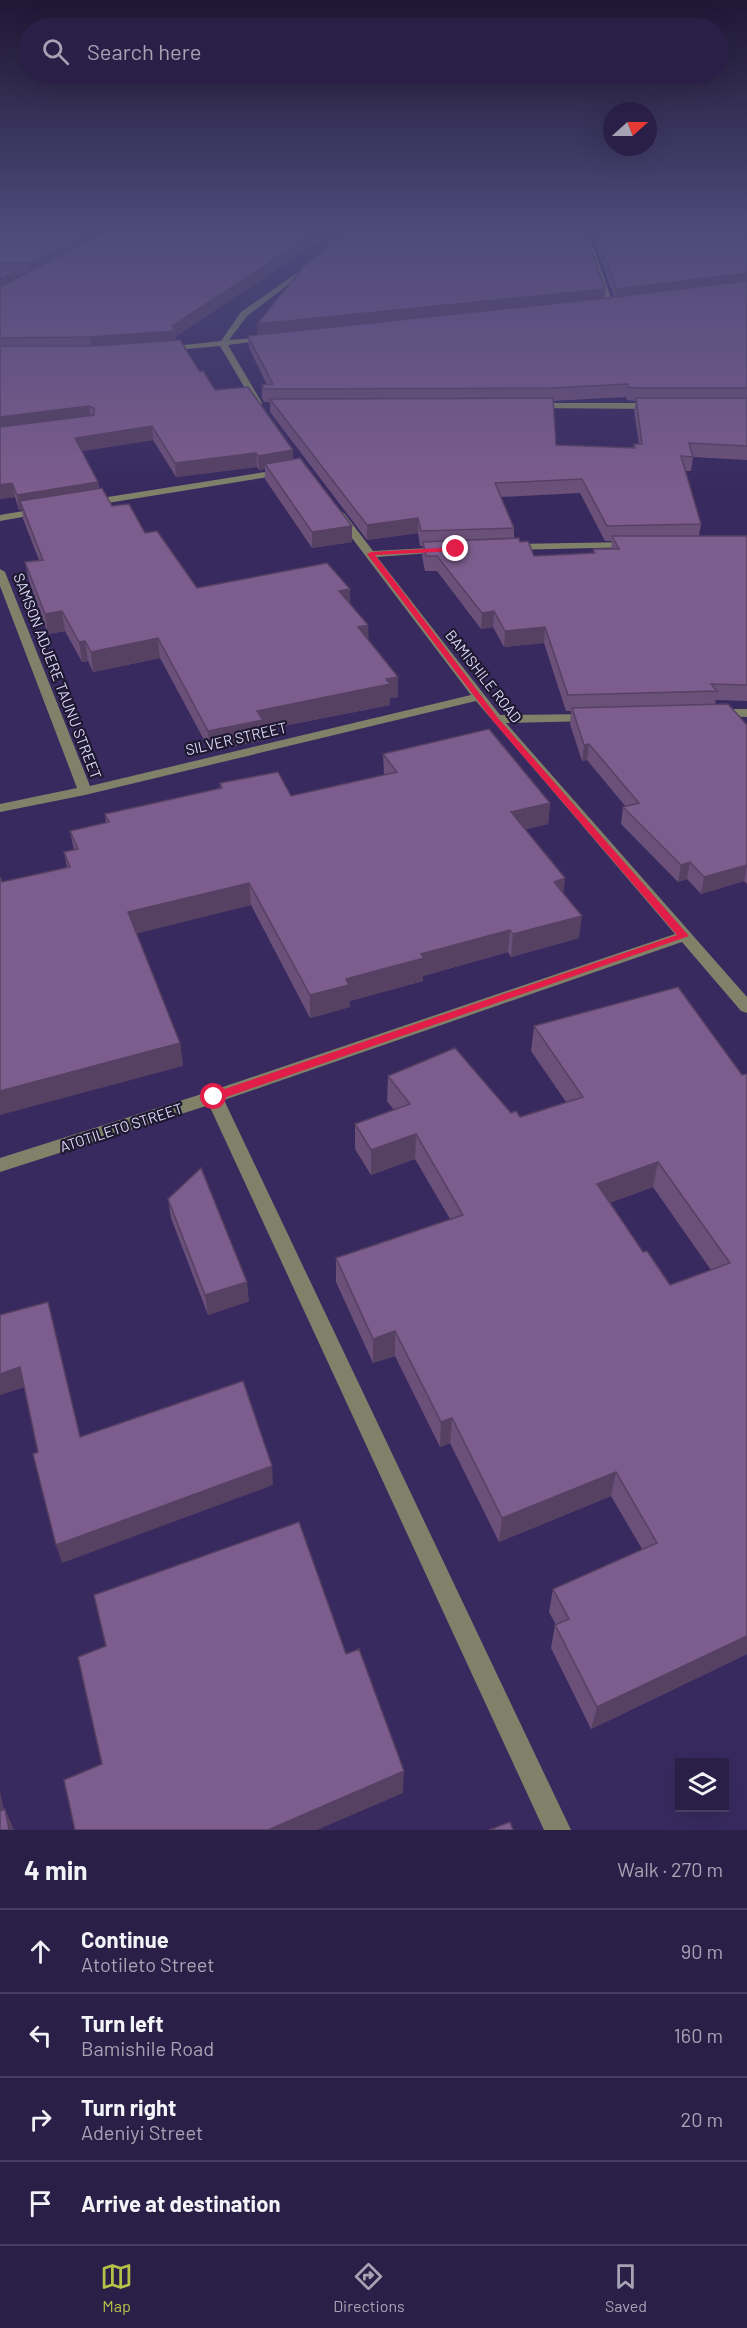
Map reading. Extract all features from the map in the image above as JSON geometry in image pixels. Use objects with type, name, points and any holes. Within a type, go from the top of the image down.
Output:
[{"type":"street","points":[[223,344],[242,317]]},
{"type":"street","points":[[151,350],[282,338]]},
{"type":"street","points":[[223,344],[266,410]]},
{"type":"street","points":[[521,406],[664,406]]},
{"type":"street","points":[[83,504],[293,470]]},
{"type":"street","name":"BAMISHILE ROAD","points":[[330,502],[496,719],[747,1007]]},
{"type":"street","points":[[0,518],[47,510]]},
{"type":"street","points":[[503,548],[642,545]]},
{"type":"street","points":[[371,554],[456,549]]},
{"type":"street","name":"SAMSON ADJERE TAUNU STREET","points":[[0,572],[85,791]]},
{"type":"street","name":"SILVER STREET","points":[[0,808],[85,791],[479,697]]},
{"type":"street","points":[[699,714],[747,712]]},
{"type":"street","points":[[496,719],[603,716]]},
{"type":"street","name":"ATOTILETO STREET","points":[[0,1166],[214,1097],[684,936]]},
{"type":"street","points":[[214,1097],[558,1830]]},
{"type":"building","points":[[0,317],[185,317],[172,326],[175,331],[90,337],[0,338]]},
{"type":"building","points":[[262,317],[323,317],[257,324]]},
{"type":"building","points":[[423,317],[747,317],[747,388],[634,388],[628,387],[628,384],[552,388],[264,389],[262,385],[273,384],[248,336]]},
{"type":"building","points":[[180,340],[200,372],[203,371],[215,390],[248,387],[293,450],[258,456],[256,453],[175,463],[152,426],[75,438],[98,482],[17,495],[12,483],[0,485],[0,427],[94,415],[94,408],[89,406],[0,417],[0,346],[91,346]]},
{"type":"building","points":[[553,398],[556,445],[635,448],[634,444],[642,444],[636,398],[747,398],[747,446],[689,443],[693,457],[681,456],[701,524],[607,526],[582,479],[495,483],[514,528],[421,531],[418,518],[367,525],[270,399]]},
{"type":"building","points":[[300,458],[352,526],[312,532],[265,464]]},
{"type":"building","points":[[102,488],[112,506],[129,504],[145,533],[157,531],[197,588],[327,563],[350,589],[339,591],[368,625],[358,627],[398,677],[386,679],[390,684],[257,711],[263,720],[208,731],[158,638],[91,652],[85,641],[79,642],[62,611],[45,614],[25,562],[43,560],[20,501]]},
{"type":"building","points":[[612,536],[747,536],[747,685],[711,684],[717,691],[568,695],[545,627],[505,631],[494,611],[482,613],[437,556],[426,556],[423,542],[519,538],[520,542],[528,541],[534,556],[595,553],[593,549],[619,549]]},
{"type":"building","points":[[728,704],[747,725],[747,865],[704,877],[690,862],[681,865],[623,807],[639,803],[589,744],[584,745],[572,708]]},
{"type":"building","points":[[489,729],[550,803],[511,812],[565,878],[554,882],[582,916],[513,934],[510,930],[421,954],[424,958],[346,979],[349,985],[310,995],[249,883],[128,912],[180,1043],[0,1091],[0,877],[2,882],[70,867],[64,852],[78,849],[70,831],[109,822],[105,814],[222,788],[220,783],[278,772],[291,796],[397,772],[383,754]]},
{"type":"building","points":[[678,987],[742,1075],[747,1074],[747,1636],[597,1707],[555,1625],[569,1619],[553,1589],[657,1543],[616,1472],[502,1518],[452,1418],[441,1422],[395,1331],[373,1339],[336,1258],[463,1215],[416,1134],[371,1150],[355,1124],[410,1104],[388,1076],[455,1048],[511,1113],[516,1111],[520,1117],[583,1097],[534,1026]],"holes":[[[658,1162],[730,1263],[670,1285],[647,1251],[643,1252],[597,1184]]]},
{"type":"building","points":[[201,1168],[247,1282],[205,1295],[168,1199]]},
{"type":"building","points":[[48,1302],[80,1437],[243,1381],[272,1466],[56,1545],[33,1454],[38,1452],[20,1367],[0,1374],[0,1315]]},
{"type":"building","points":[[299,1522],[346,1654],[359,1649],[404,1771],[268,1830],[75,1830],[64,1780],[102,1764],[78,1657],[106,1646],[94,1595]]},
{"type":"building","points":[[5,1809],[9,1830],[0,1830],[0,1811]]},
{"type":"building","points":[[510,1822],[513,1830],[489,1830]]},
{"type":"route","points":[[214,1097],[684,936],[496,719],[371,554],[456,549]]}]
